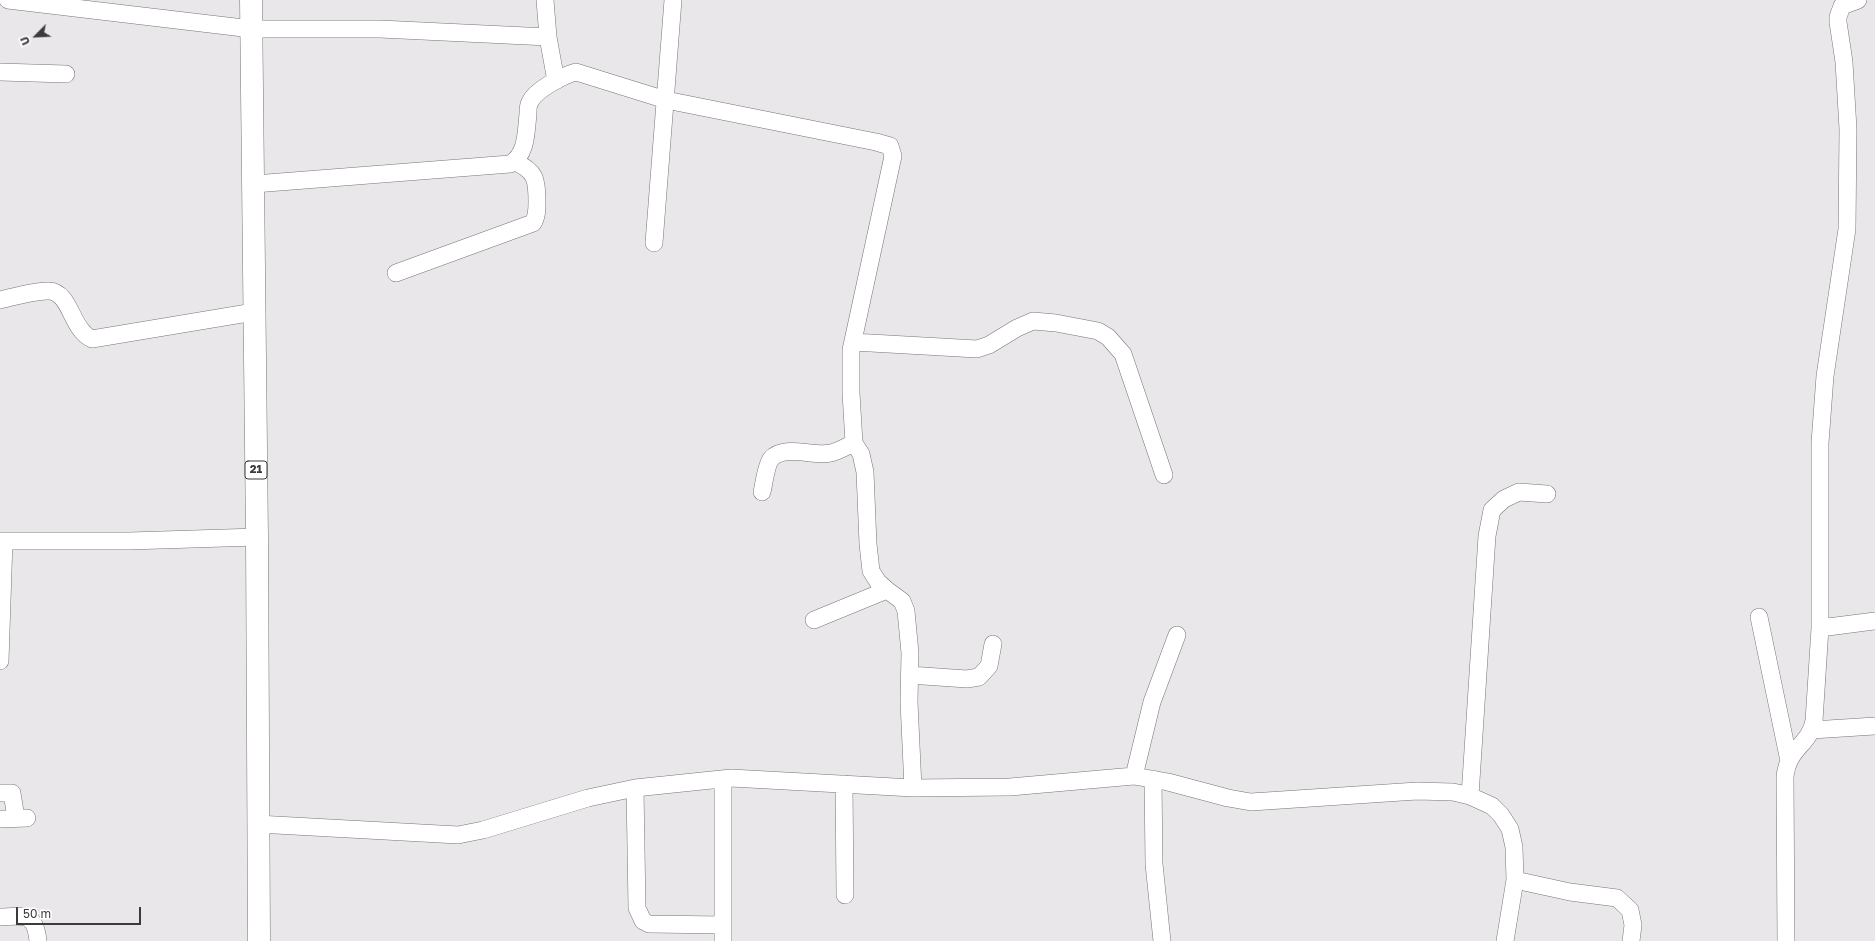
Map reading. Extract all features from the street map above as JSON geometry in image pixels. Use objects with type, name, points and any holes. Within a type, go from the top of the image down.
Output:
[{"type":"highway","name":"21","points":[[251,0],[254,184],[257,537],[257,824],[259,941]]},
{"type":"street","points":[[8,0],[252,30],[380,29],[548,37]]},
{"type":"street","points":[[545,0],[548,37],[556,81]]},
{"type":"street","points":[[654,243],[673,0]]},
{"type":"street","points":[[1786,941],[1786,770],[1793,752],[1810,735],[1812,730],[1820,628],[1820,442],[1825,376],[1847,229],[1848,129],[1844,62],[1838,16],[1842,6],[1858,0]]},
{"type":"street","points":[[0,72],[66,74]]},
{"type":"street","points":[[254,184],[504,166],[515,162],[520,156],[524,147],[530,102],[539,92],[567,74],[576,72],[666,100],[890,146],[893,156],[853,342],[851,393],[854,443],[861,454],[865,472],[869,560],[872,571],[878,582],[902,601],[906,611],[910,653],[909,675],[913,788]]},
{"type":"street","points":[[396,273],[533,223],[537,210],[537,181],[527,167],[515,162]]},
{"type":"street","points":[[0,300],[48,291],[57,293],[63,299],[81,330],[86,336],[92,339],[254,312]]},
{"type":"street","points":[[853,342],[977,349],[989,345],[1016,328],[1033,322],[1056,323],[1098,331],[1108,337],[1123,354],[1164,475]]},
{"type":"street","points":[[762,492],[770,460],[775,455],[790,452],[818,454],[832,453],[854,443]]},
{"type":"street","points":[[1470,796],[1487,536],[1492,510],[1504,499],[1519,492],[1547,494]]},
{"type":"street","points":[[0,662],[2,541],[129,541],[257,537]]},
{"type":"street","points":[[814,620],[887,590]]},
{"type":"street","points":[[1759,617],[1789,761]]},
{"type":"street","points":[[1820,628],[1875,621]]},
{"type":"street","points":[[1134,776],[1152,702],[1177,635]]},
{"type":"street","points":[[909,675],[967,679],[979,676],[989,666],[993,644]]},
{"type":"street","points":[[1812,730],[1875,726]]},
{"type":"street","points":[[257,824],[458,835],[483,830],[588,798],[635,788],[723,778],[913,788],[1010,787],[1134,776],[1168,782],[1228,798],[1251,802],[1417,791],[1453,792],[1470,796],[1492,806],[1501,815],[1510,829],[1514,847],[1516,880],[1505,941]]},
{"type":"street","points":[[635,788],[637,908],[643,921],[649,924],[723,933],[723,778]]},
{"type":"street","points":[[1153,779],[1154,864],[1162,941]]},
{"type":"street","points":[[844,784],[845,895]]},
{"type":"street","points":[[0,793],[12,793],[14,819]]},
{"type":"street","points":[[1516,880],[1570,892],[1617,898],[1630,910],[1632,926],[1631,941]]},
{"type":"street","points":[[0,917],[25,916],[34,921],[37,928],[38,941]]}]
